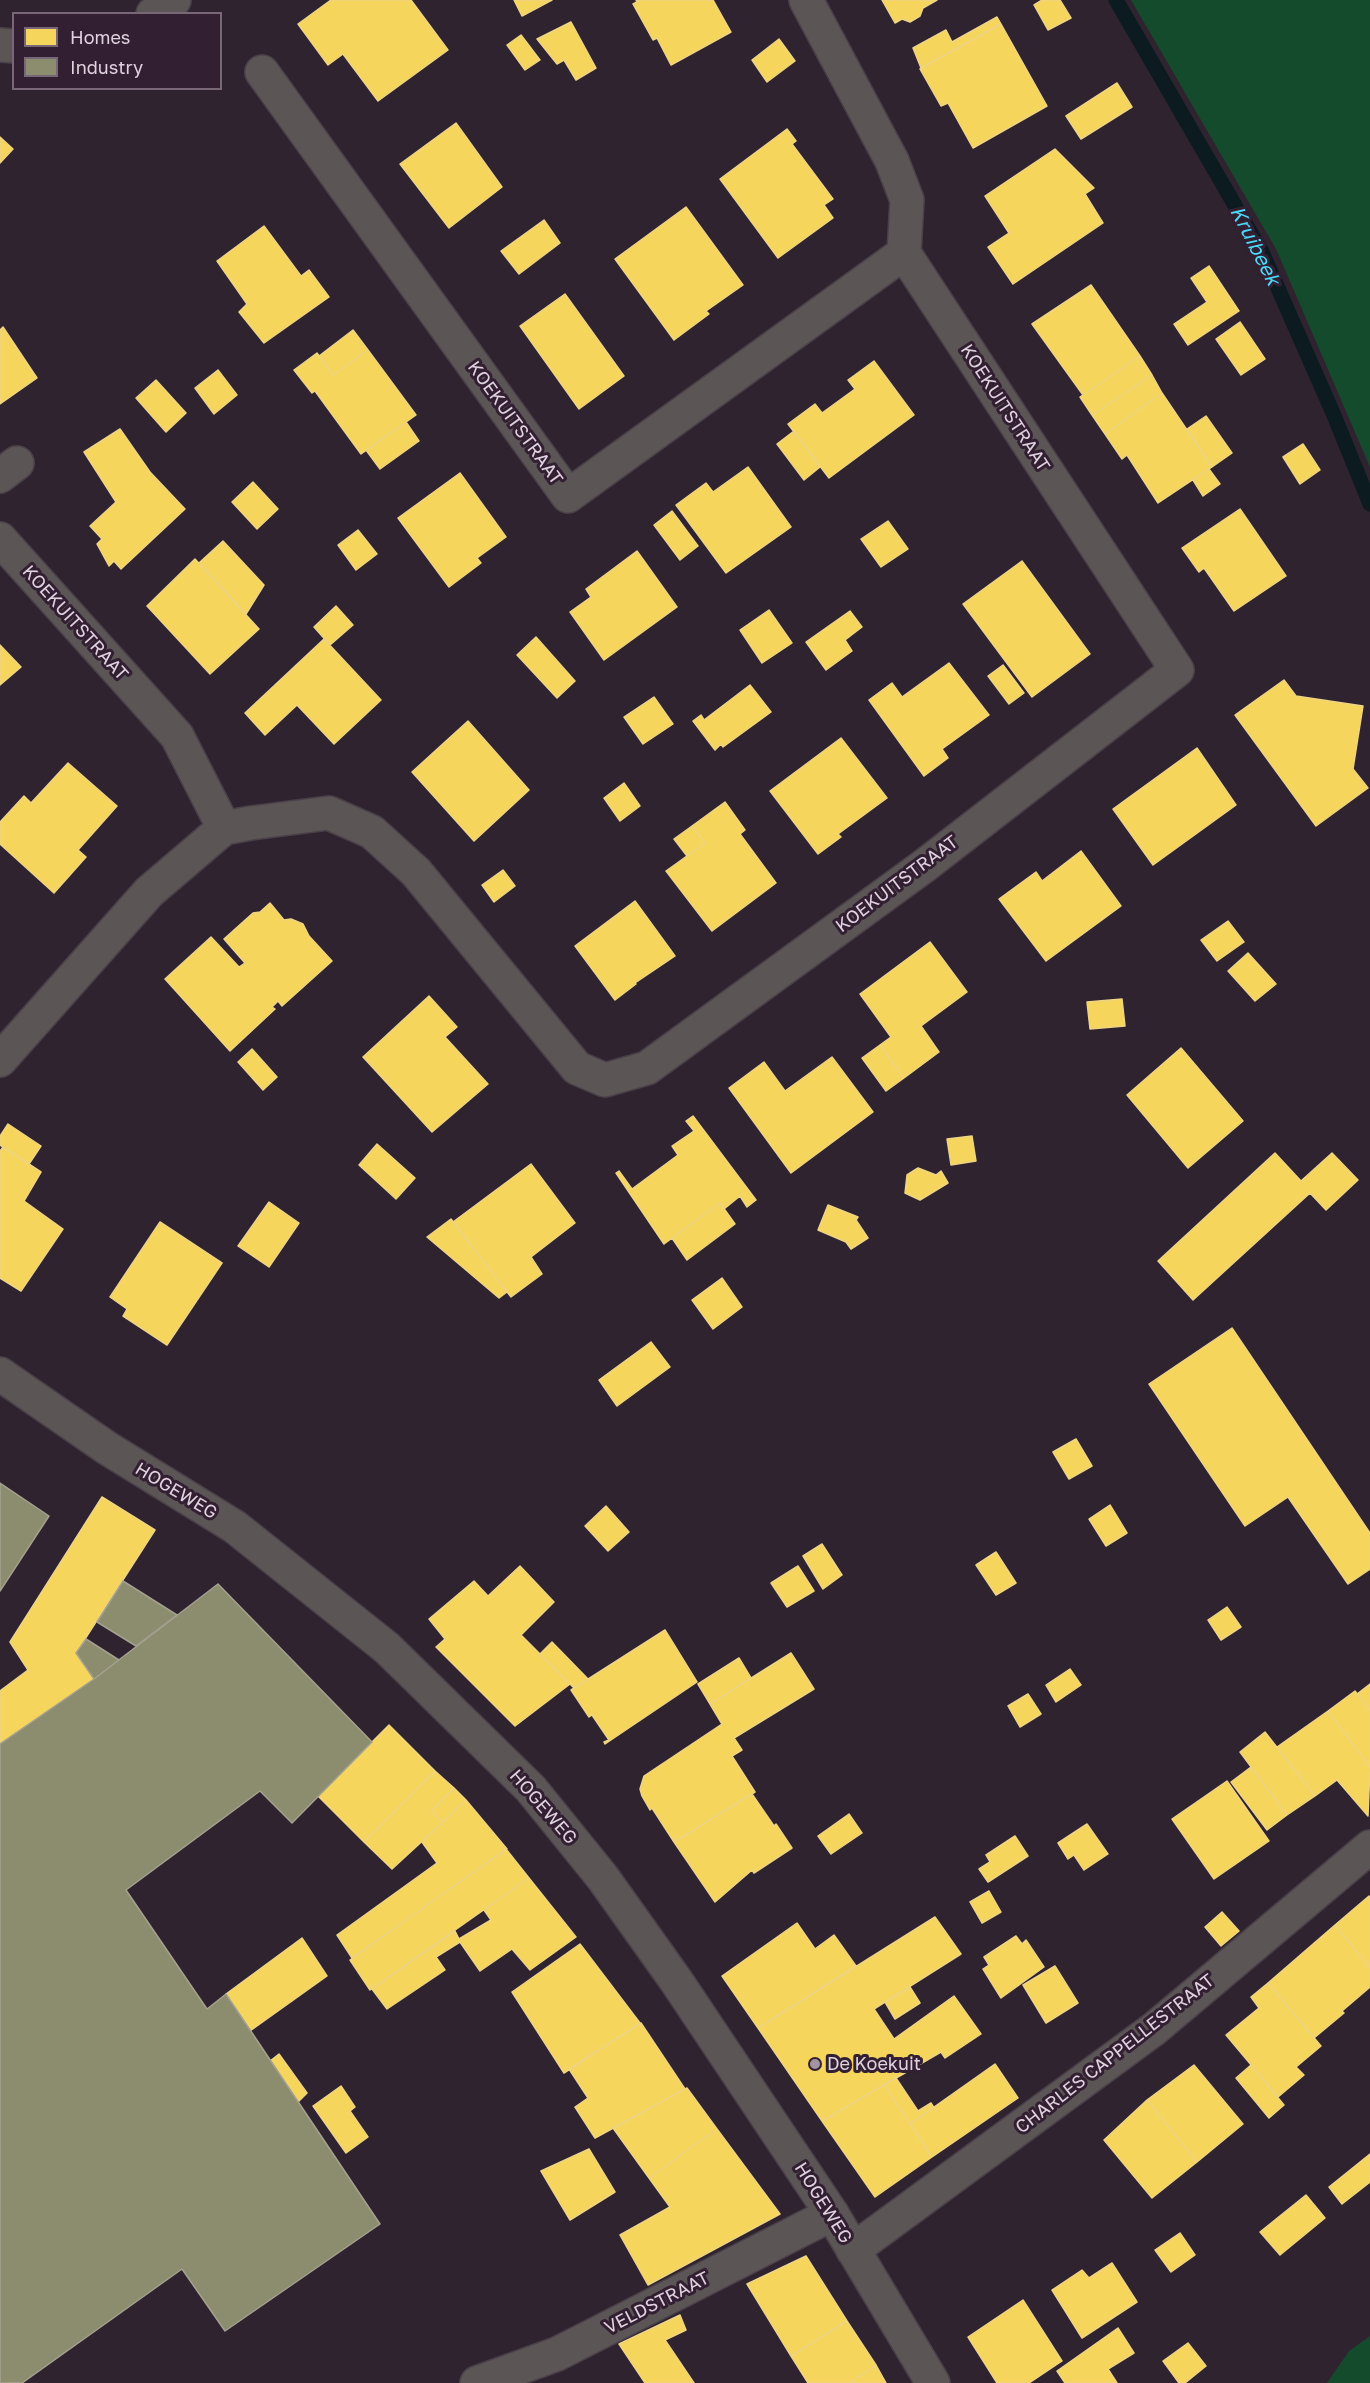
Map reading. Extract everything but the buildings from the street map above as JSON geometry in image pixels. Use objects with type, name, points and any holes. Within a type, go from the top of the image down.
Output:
[{"type":"street","points":[[156,12],[174,0]]},
{"type":"street","points":[[806,0],[892,161],[907,200],[904,253]]},
{"type":"street","name":"KOEKUITSTRAAT","points":[[0,539],[177,736],[224,828],[329,813],[372,832],[416,872],[577,1068],[605,1080],[647,1068],[924,866],[1177,670],[904,253],[568,496],[262,72]]},
{"type":"street","points":[[0,1060],[149,892],[224,828]]},
{"type":"street","name":"HOGEWEG","points":[[0,1374],[107,1448],[235,1527],[387,1648],[531,1790],[603,1878],[644,1934],[832,2214],[933,2383]]},
{"type":"street","name":"CHARLES CAPPELLESTRAAT","points":[[853,2250],[1154,2029],[1370,1847]]},
{"type":"street","name":"VELDSTRAAT","points":[[477,2383],[557,2354],[832,2214]]},
{"type":"green space","points":[[1131,0],[1370,0],[1370,467],[1276,249]]},
{"type":"green space","points":[[1370,2336],[1370,2383],[1327,2383],[1349,2351]]},
{"type":"waterway","name":"Kruibeek","points":[[1116,0],[1262,252],[1333,413],[1370,504]]},
{"type":"place","name":"De Koekuit","points":[[815,2064]]}]
